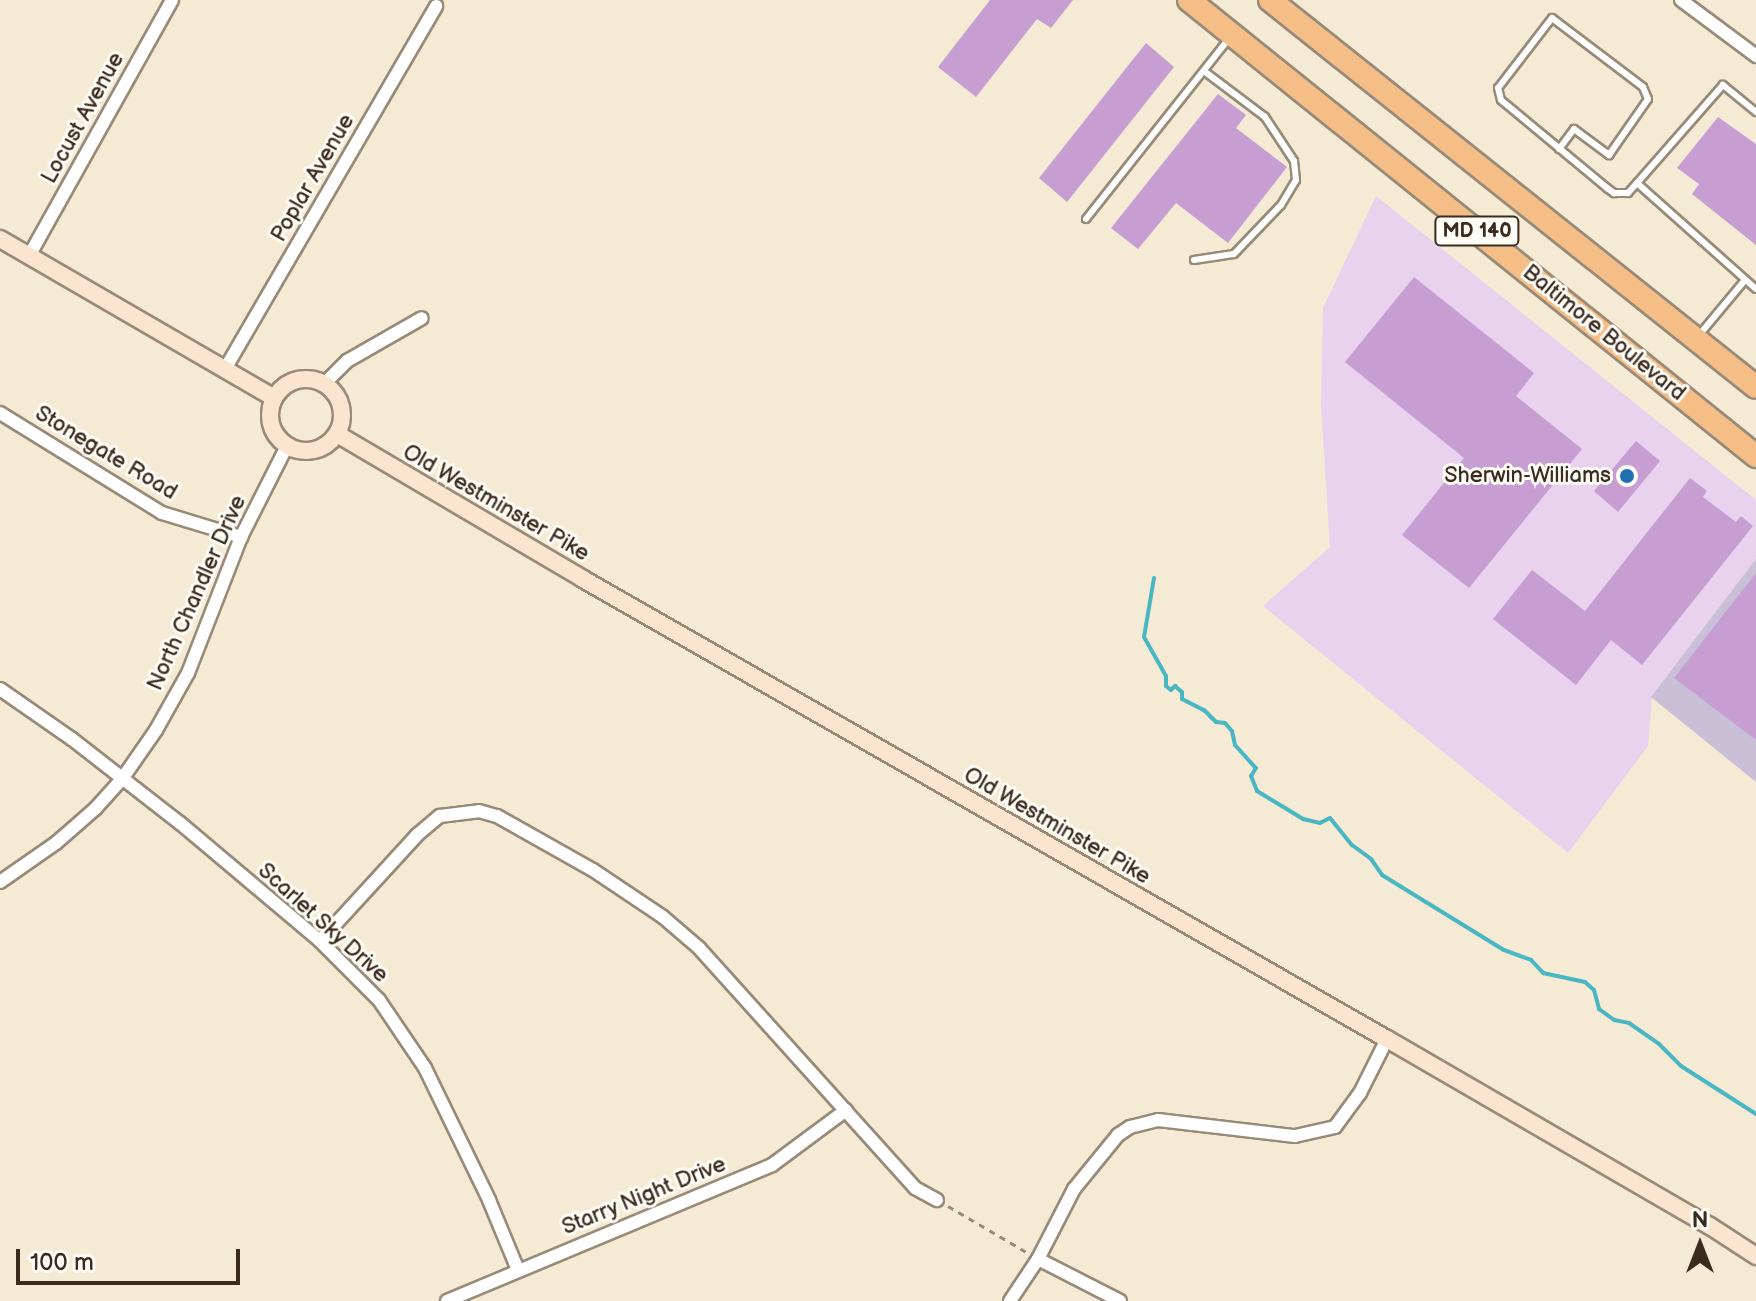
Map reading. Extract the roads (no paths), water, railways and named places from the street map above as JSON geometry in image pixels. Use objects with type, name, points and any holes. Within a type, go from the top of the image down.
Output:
[{"type":"highway","name":"Baltimore Boulevard","points":[[1189,0],[1756,456]]},
{"type":"highway","name":"MD 140","points":[[1270,0],[1756,387]]},
{"type":"main road","points":[[0,239],[273,397]]},
{"type":"main road","points":[[301,378],[324,384],[334,391],[342,406],[342,424],[337,434],[319,449],[304,452],[287,446],[271,426],[269,411],[273,397],[285,384],[301,378]]},
{"type":"main road","name":"Old Westminster Pike","points":[[337,434],[716,656],[1710,1226],[1756,1256]]},
{"type":"street","name":"Locust Avenue","points":[[29,256],[172,0]]},
{"type":"street","points":[[1681,0],[1756,56]]},
{"type":"street","name":"Poplar Avenue","points":[[225,369],[436,6]]},
{"type":"street","points":[[324,384],[347,361],[422,318]]},
{"type":"street","name":"Stonegate Road","points":[[0,413],[162,513],[241,537]]},
{"type":"street","name":"North Chandler Drive","points":[[0,882],[56,843],[122,779],[156,730],[188,673],[241,537],[287,446]]},
{"type":"street","name":"Scarlet Sky Drive","points":[[0,689],[122,779],[320,941],[379,1000],[425,1068],[489,1200],[518,1270]]},
{"type":"street","points":[[320,941],[417,835],[440,816],[479,811],[497,816],[593,870],[663,917],[699,948],[915,1188],[937,1200]]},
{"type":"street","points":[[1010,1301],[1038,1259],[1090,1166],[1130,1127],[1158,1120],[1295,1136],[1335,1127],[1360,1093],[1387,1039]]},
{"type":"street","name":"Starry Night Drive","points":[[447,1301],[772,1165],[846,1110]]},
{"type":"street","points":[[1038,1259],[1120,1301]]},
{"type":"lane","points":[[1559,149],[1574,129],[1609,155],[1648,99],[1643,87],[1552,18],[1503,80],[1498,95],[1559,149],[1614,193],[1628,193],[1723,85],[1756,112]]},
{"type":"lane","points":[[1086,219],[1232,34]]},
{"type":"lane","points":[[1194,260],[1234,254],[1281,205],[1296,180],[1294,161],[1265,117],[1204,71]]},
{"type":"lane","points":[[1637,183],[1756,289]]},
{"type":"lane","points":[[1695,340],[1745,280]]},
{"type":"waterway","points":[[1154,578],[1144,637],[1166,676],[1166,686],[1171,690],[1175,686],[1182,692],[1182,699],[1204,710],[1216,722],[1225,723],[1232,731],[1235,745],[1256,768],[1251,776],[1257,791],[1303,819],[1320,823],[1330,818],[1352,845],[1371,859],[1382,875],[1504,950],[1531,960],[1543,973],[1585,982],[1594,990],[1599,1009],[1614,1020],[1629,1023],[1659,1044],[1681,1066],[1756,1114]]},
{"type":"place","name":"Sherwin-Williams","points":[[1627,476]]}]
